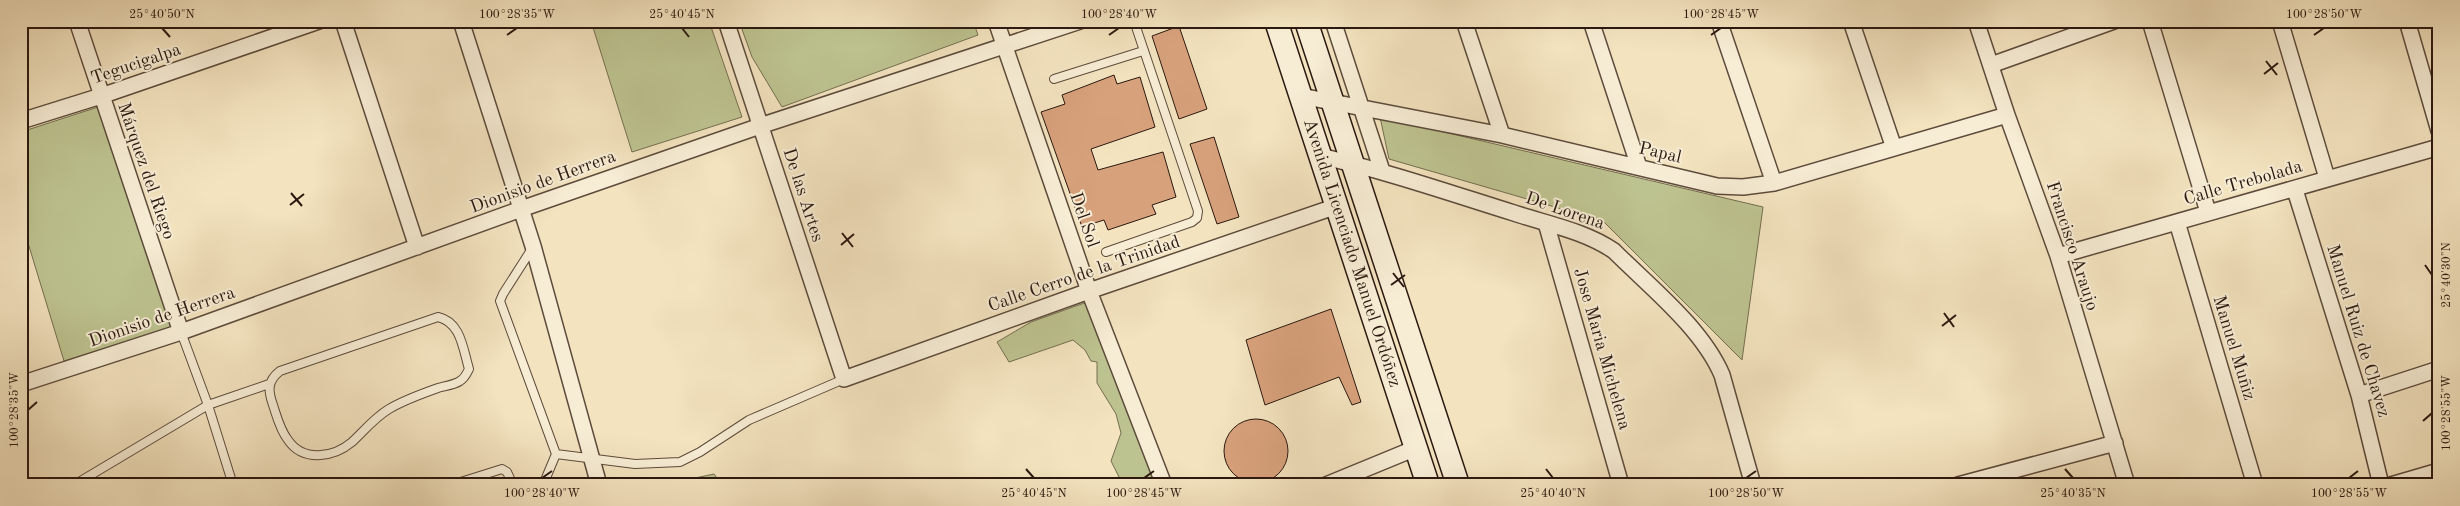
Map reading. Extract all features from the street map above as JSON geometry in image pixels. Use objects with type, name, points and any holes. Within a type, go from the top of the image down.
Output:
[{"type":"main road","name":"Avenida Licenciado Manuel Ordóñez","points":[[1276,21],[1428,485]]},
{"type":"main road","name":"Avenida Licenciado Manuel Ordóñez","points":[[1306,21],[1458,485]]},
{"type":"street","name":"Márquez del Riego","points":[[76,21],[181,332]]},
{"type":"street","name":"Tegucigalpa","points":[[21,121],[101,96],[319,21]]},
{"type":"street","points":[[343,21],[417,247]]},
{"type":"street","points":[[461,21],[533,246],[599,485]]},
{"type":"street","name":"De las Artes","points":[[726,21],[844,379]]},
{"type":"street","name":"Del Sol","points":[[996,21],[1089,291],[1164,485]]},
{"type":"street","name":"Dionisio de Herrera","points":[[22,382],[181,332],[521,209],[760,126],[1080,21]]},
{"type":"street","points":[[1333,21],[1363,108],[1382,171]]},
{"type":"street","points":[[1464,21],[1502,135]]},
{"type":"street","points":[[1591,21],[1639,167]]},
{"type":"street","points":[[1719,21],[1774,183]]},
{"type":"street","points":[[1850,21],[1894,148]]},
{"type":"street","name":"Francisco Araujo","points":[[1976,21],[2007,115],[2058,256],[2127,485]]},
{"type":"street","points":[[2150,21],[2208,212]]},
{"type":"street","points":[[2280,21],[2327,178]]},
{"type":"street","points":[[2407,21],[2439,131]]},
{"type":"street","points":[[1991,65],[2107,22]]},
{"type":"street","name":"Papal","points":[[1301,96],[1502,135],[1717,186],[1743,188],[1774,183],[2007,115]]},
{"type":"street","name":"Calle Trebolada","points":[[2058,256],[2208,212],[2295,190],[2327,178],[2439,147]]},
{"type":"street","name":"De Lorena","points":[[1320,156],[1382,171],[1546,223],[1599,241],[1614,251],[1706,344],[1722,374],[1753,485]]},
{"type":"street","name":"Manuel Ruiz de Chavez","points":[[2295,190],[2359,395],[2381,485]]},
{"type":"street","name":"Calle Cerro de la Trinidad","points":[[844,379],[1089,291],[1338,206]]},
{"type":"street","name":"Manuel Muñiz","points":[[2176,222],[2255,485]]},
{"type":"street","name":"Jose Maria Michelena","points":[[1546,223],[1621,485]]},
{"type":"street","points":[[2359,395],[2439,368]]},
{"type":"street","points":[[1958,485],[2115,443]]},
{"type":"street","points":[[1326,485],[1416,448]]},
{"type":"street","points":[[2391,485],[2439,471]]},
{"type":"lane","points":[[1106,252],[1192,222],[1197,218],[1198,211],[1134,21]]},
{"type":"lane","points":[[1054,79],[1143,51]]},
{"type":"lane","points":[[533,246],[502,294],[500,301],[556,454],[543,485]]},
{"type":"lane","points":[[74,485],[208,405],[269,384],[273,376],[280,372],[438,317],[452,323],[457,331],[469,369],[460,381],[416,396],[388,409],[372,421],[350,443],[334,454],[319,456],[298,451],[288,440],[269,394],[269,384]]},
{"type":"lane","points":[[181,332],[208,405],[233,485]]},
{"type":"lane","points":[[556,454],[635,464],[680,462],[700,452],[749,420],[844,379]]},
{"type":"lane","points":[[451,485],[502,469],[508,472],[513,485]]},
{"type":"green space","points":[[591,21],[709,21],[742,117],[632,152]]},
{"type":"green space","points":[[739,21],[973,21],[978,35],[782,107],[752,57]]},
{"type":"green space","points":[[98,107],[171,328],[64,361],[21,220],[21,132]]},
{"type":"green space","points":[[1380,117],[1763,207],[1742,360],[1603,221],[1389,159]]},
{"type":"green space","points":[[1090,301],[1159,485],[1123,485],[1111,461],[1121,433],[1116,414],[1097,383],[1097,362],[1091,361],[1085,350],[1073,340],[1009,362],[997,342],[1031,322]]},
{"type":"green space","points":[[714,474],[722,485],[670,485],[671,483]]},
{"type":"building","points":[[1179,26],[1207,109],[1179,119],[1152,36]]},
{"type":"building","points":[[1114,75],[1117,84],[1140,77],[1155,127],[1091,149],[1098,170],[1163,152],[1176,197],[1152,205],[1156,214],[1108,230],[1104,220],[1082,227],[1041,112],[1065,104],[1062,95]]},
{"type":"building","points":[[1214,137],[1239,217],[1217,224],[1190,144]]},
{"type":"building","points":[[1331,309],[1361,402],[1352,405],[1339,377],[1265,405],[1246,340]]},
{"type":"building","points":[[1250,419],[1262,419],[1279,428],[1286,439],[1288,451],[1286,463],[1279,474],[1262,483],[1250,483],[1238,478],[1229,469],[1224,457],[1224,445],[1229,433],[1238,424]]}]
